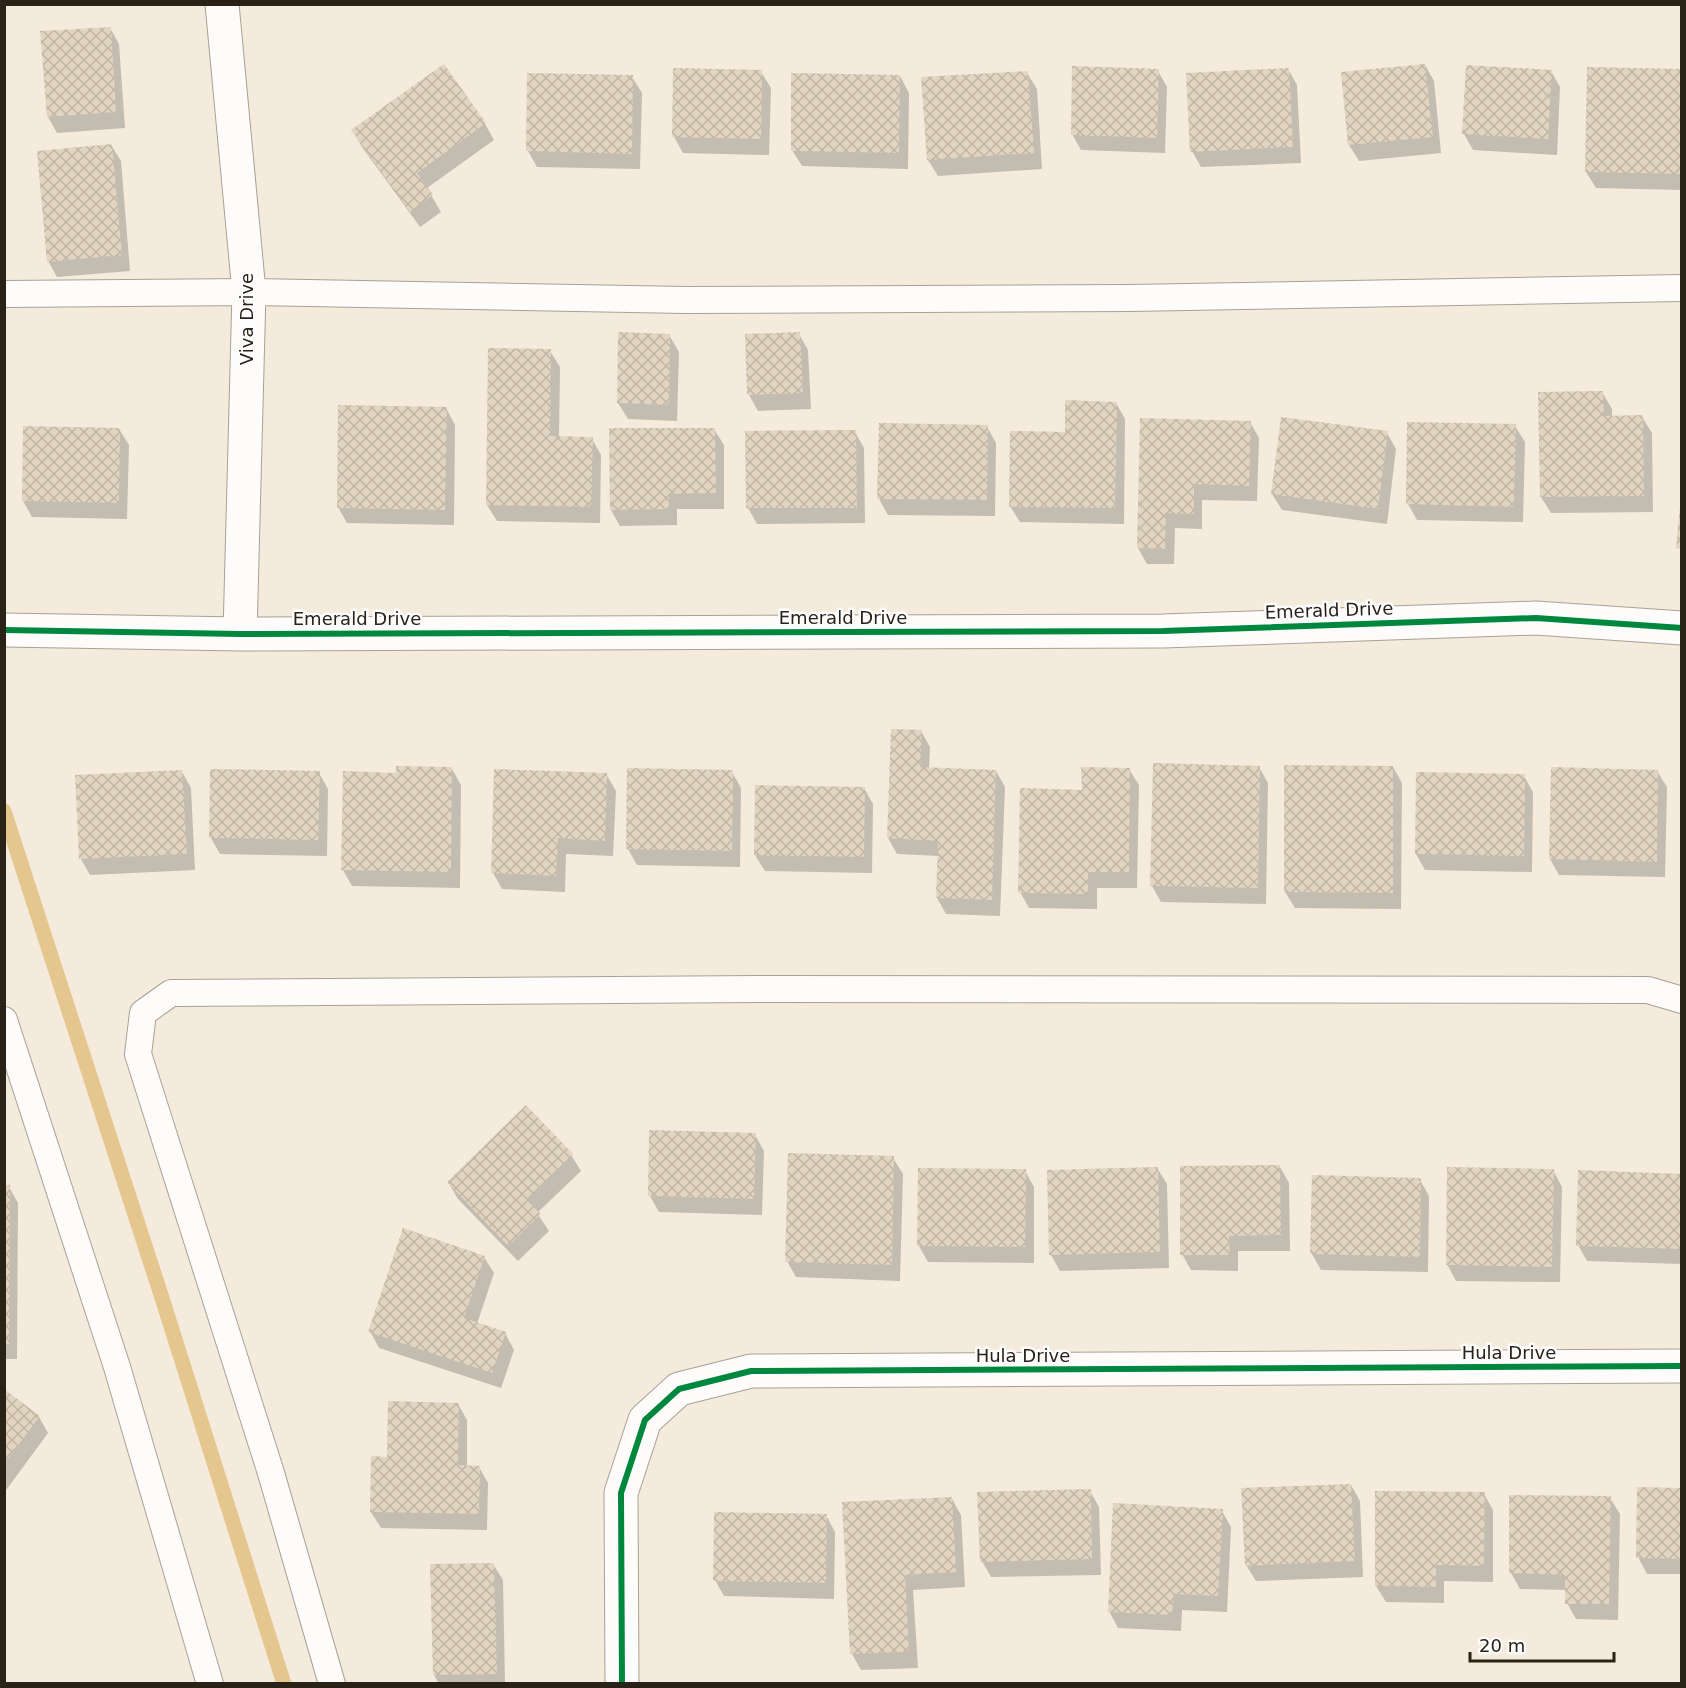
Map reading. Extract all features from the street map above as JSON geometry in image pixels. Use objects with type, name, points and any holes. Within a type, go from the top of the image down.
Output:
[{"type":"street","name":"Viva Drive","points":[[222,4],[249,292],[240,634]]},
{"type":"street","name":"Emerald Drive","points":[[4,630],[240,634],[1151,631],[1536,618],[1682,628]]},
{"type":"street","name":"Hula Drive","points":[[622,1683],[621,1493],[645,1420],[679,1389],[751,1371],[1682,1366]]},
{"type":"lane","points":[[4,294],[249,292],[720,300],[1130,298],[1682,288]]},
{"type":"lane","points":[[332,1683],[272,1473],[138,1054],[143,1013],[171,993],[735,989],[1648,990],[1682,1000]]},
{"type":"lane","points":[[4,1020],[117,1367],[210,1683]]},
{"type":"building","points":[[111,27],[116,112],[47,117],[40,31]]},
{"type":"building","points":[[444,64],[486,123],[417,173],[433,195],[410,212],[351,130]]},
{"type":"building","points":[[1425,64],[1433,137],[1348,145],[1341,72]]},
{"type":"building","points":[[1466,65],[1552,70],[1548,139],[1462,134]]},
{"type":"building","points":[[1072,66],[1159,69],[1157,138],[1071,135]]},
{"type":"building","points":[[1587,67],[1682,69],[1682,174],[1585,172]]},
{"type":"building","points":[[673,68],[762,70],[761,139],[672,137]]},
{"type":"building","points":[[1289,68],[1293,147],[1190,152],[1186,73]]},
{"type":"building","points":[[1028,71],[1034,153],[927,160],[921,77]]},
{"type":"building","points":[[527,73],[633,75],[632,154],[526,151]]},
{"type":"building","points":[[791,73],[900,75],[899,153],[791,151]]},
{"type":"building","points":[[112,144],[122,255],[47,262],[37,151]]},
{"type":"building","points":[[618,332],[670,334],[669,405],[617,403]]},
{"type":"building","points":[[800,332],[803,393],[747,395],[745,334]]},
{"type":"building","points":[[488,348],[551,349],[550,436],[593,437],[591,507],[486,505]]},
{"type":"building","points":[[1603,391],[1604,416],[1643,415],[1644,496],[1540,497],[1538,392]]},
{"type":"building","points":[[1065,400],[1117,402],[1115,508],[1009,507],[1010,431],[1065,432]]},
{"type":"building","points":[[338,405],[447,407],[445,510],[337,508]]},
{"type":"building","points":[[1281,417],[1388,431],[1378,509],[1271,494]]},
{"type":"building","points":[[1140,418],[1251,421],[1249,486],[1194,484],[1194,514],[1166,513],[1165,549],[1137,548]]},
{"type":"building","points":[[1407,422],[1516,424],[1514,507],[1406,504]]},
{"type":"building","points":[[879,423],[988,425],[987,500],[877,499]]},
{"type":"building","points":[[23,426],[120,428],[119,503],[22,501]]},
{"type":"building","points":[[609,428],[715,428],[716,493],[669,494],[669,509],[610,510]]},
{"type":"building","points":[[856,430],[857,508],[746,508],[745,431]]},
{"type":"building","points":[[1680,506],[1682,506],[1682,549],[1676,548]]},
{"type":"building","points":[[891,729],[922,730],[920,767],[996,770],[992,900],[936,898],[938,841],[887,838]]},
{"type":"building","points":[[1153,763],[1260,766],[1258,888],[1150,886]]},
{"type":"building","points":[[1284,765],[1393,766],[1393,893],[1284,892]]},
{"type":"building","points":[[396,766],[452,767],[451,872],[341,870],[343,771],[396,773]]},
{"type":"building","points":[[1081,767],[1130,768],[1129,872],[1088,872],[1088,894],[1018,893],[1020,788],[1082,790]]},
{"type":"building","points":[[1551,767],[1658,770],[1657,862],[1549,859]]},
{"type":"building","points":[[627,768],[733,770],[732,851],[626,849]]},
{"type":"building","points":[[210,769],[320,771],[318,840],[209,838]]},
{"type":"building","points":[[494,769],[607,773],[605,841],[558,838],[556,876],[491,873]]},
{"type":"building","points":[[182,770],[187,854],[79,859],[75,775]]},
{"type":"building","points":[[1416,772],[1525,774],[1524,856],[1415,854]]},
{"type":"building","points":[[755,785],[865,787],[864,857],[754,855]]},
{"type":"building","points":[[526,1105],[573,1154],[526,1199],[541,1214],[508,1246],[447,1182]]},
{"type":"building","points":[[649,1130],[756,1133],[754,1199],[648,1196]]},
{"type":"building","points":[[788,1153],[894,1156],[892,1265],[785,1262]]},
{"type":"building","points":[[1280,1165],[1281,1235],[1229,1236],[1230,1255],[1180,1255],[1180,1166]]},
{"type":"building","points":[[1158,1167],[1160,1252],[1049,1255],[1047,1170]]},
{"type":"building","points":[[1447,1167],[1554,1169],[1552,1267],[1446,1265]]},
{"type":"building","points":[[918,1168],[1026,1169],[1025,1247],[917,1246]]},
{"type":"building","points":[[1578,1170],[1682,1174],[1682,1249],[1576,1246]]},
{"type":"building","points":[[1312,1175],[1421,1178],[1420,1257],[1310,1254]]},
{"type":"building","points":[[4,1185],[10,1185],[9,1344],[4,1344]]},
{"type":"building","points":[[403,1228],[485,1256],[464,1318],[506,1332],[492,1373],[368,1332]]},
{"type":"building","points":[[4,1389],[40,1416],[4,1464]]},
{"type":"building","points":[[388,1401],[459,1403],[458,1465],[480,1466],[479,1514],[370,1512],[371,1456],[387,1457]]},
{"type":"building","points":[[1351,1484],[1355,1561],[1245,1566],[1241,1488]]},
{"type":"building","points":[[1637,1487],[1682,1488],[1682,1559],[1636,1558]]},
{"type":"building","points":[[1091,1489],[1092,1559],[980,1562],[977,1492]]},
{"type":"building","points":[[1375,1491],[1485,1492],[1484,1566],[1436,1565],[1436,1587],[1375,1586]]},
{"type":"building","points":[[1509,1495],[1611,1496],[1609,1604],[1565,1604],[1565,1575],[1509,1573]]},
{"type":"building","points":[[952,1497],[956,1572],[905,1575],[909,1652],[850,1654],[842,1502]]},
{"type":"building","points":[[1113,1503],[1223,1509],[1218,1596],[1174,1594],[1172,1615],[1108,1612]]},
{"type":"building","points":[[714,1512],[827,1514],[826,1583],[713,1581]]},
{"type":"building","points":[[494,1563],[497,1674],[433,1675],[430,1564]]},
{"type":"waterway","points":[[4,811],[284,1684]]},
{"type":"cycle path","points":[[4,630],[240,634],[1163,631],[1536,618],[1682,628]]},
{"type":"cycle path","points":[[622,1684],[621,1493],[645,1420],[679,1389],[751,1371],[1682,1366]]}]
